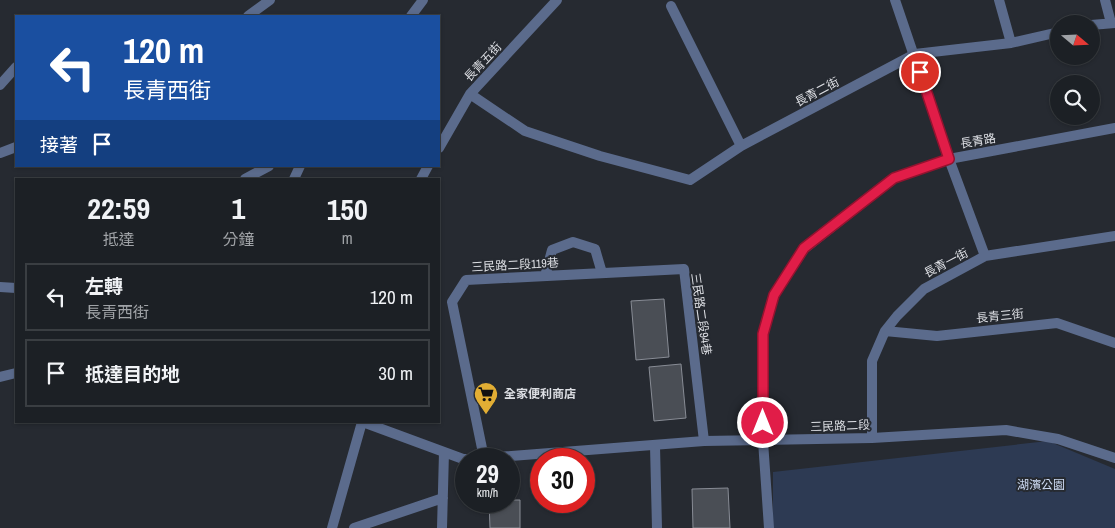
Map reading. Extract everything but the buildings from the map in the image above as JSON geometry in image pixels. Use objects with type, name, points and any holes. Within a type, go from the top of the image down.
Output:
[{"type":"street","points":[[249,15],[270,0]]},
{"type":"street","points":[[412,15],[423,0]]},
{"type":"street","name":"長青五街","points":[[440,146],[470,94],[557,0]]},
{"type":"street","points":[[895,0],[915,54],[949,159],[985,256]]},
{"type":"street","points":[[999,0],[1011,43]]},
{"type":"street","points":[[1100,24],[1113,23],[1105,0]]},
{"type":"street","points":[[672,6],[741,146]]},
{"type":"street","name":"長青二街","points":[[470,94],[525,131],[600,156],[690,180],[741,146],[915,54],[1011,43],[1050,34]]},
{"type":"street","points":[[0,84],[15,68]]},
{"type":"street","name":"長青路","points":[[769,528],[764,441],[763,334],[774,295],[804,248],[894,178],[949,159],[1115,128]]},
{"type":"street","points":[[0,153],[15,147]]},
{"type":"street","points":[[247,178],[267,167]]},
{"type":"street","name":"長青一街","points":[[872,438],[872,361],[885,331],[924,289],[985,256],[1115,236]]},
{"type":"street","points":[[545,276],[552,250],[573,242],[595,249],[602,273]]},
{"type":"street","name":"三民路二段94巷","points":[[572,274],[684,269],[704,441]]},
{"type":"street","name":"三民路二段119巷","points":[[482,448],[452,302],[466,280],[572,274]]},
{"type":"street","points":[[0,287],[15,288]]},
{"type":"street","name":"長青三街","points":[[885,331],[937,336],[1057,323],[1115,343]]},
{"type":"street","points":[[0,377],[15,373]]},
{"type":"street","points":[[332,528],[361,423]]},
{"type":"street","points":[[364,423],[455,456]]},
{"type":"street","name":"三民路二段","points":[[520,455],[704,441],[872,438],[1006,430],[1058,439],[1115,458]]},
{"type":"street","points":[[655,446],[658,528]]},
{"type":"street","points":[[442,528],[444,452]]},
{"type":"street","points":[[354,528],[443,498]]},
{"type":"green space","name":"湖濱公園","points":[[1048,441],[1115,469],[1115,528],[773,528],[773,472]]},
{"type":"place","name":"全家便利商店","points":[[486,415]]},
{"type":"route","points":[[763,423],[763,334],[774,295],[804,248],[894,178],[949,159],[920,72]]}]
